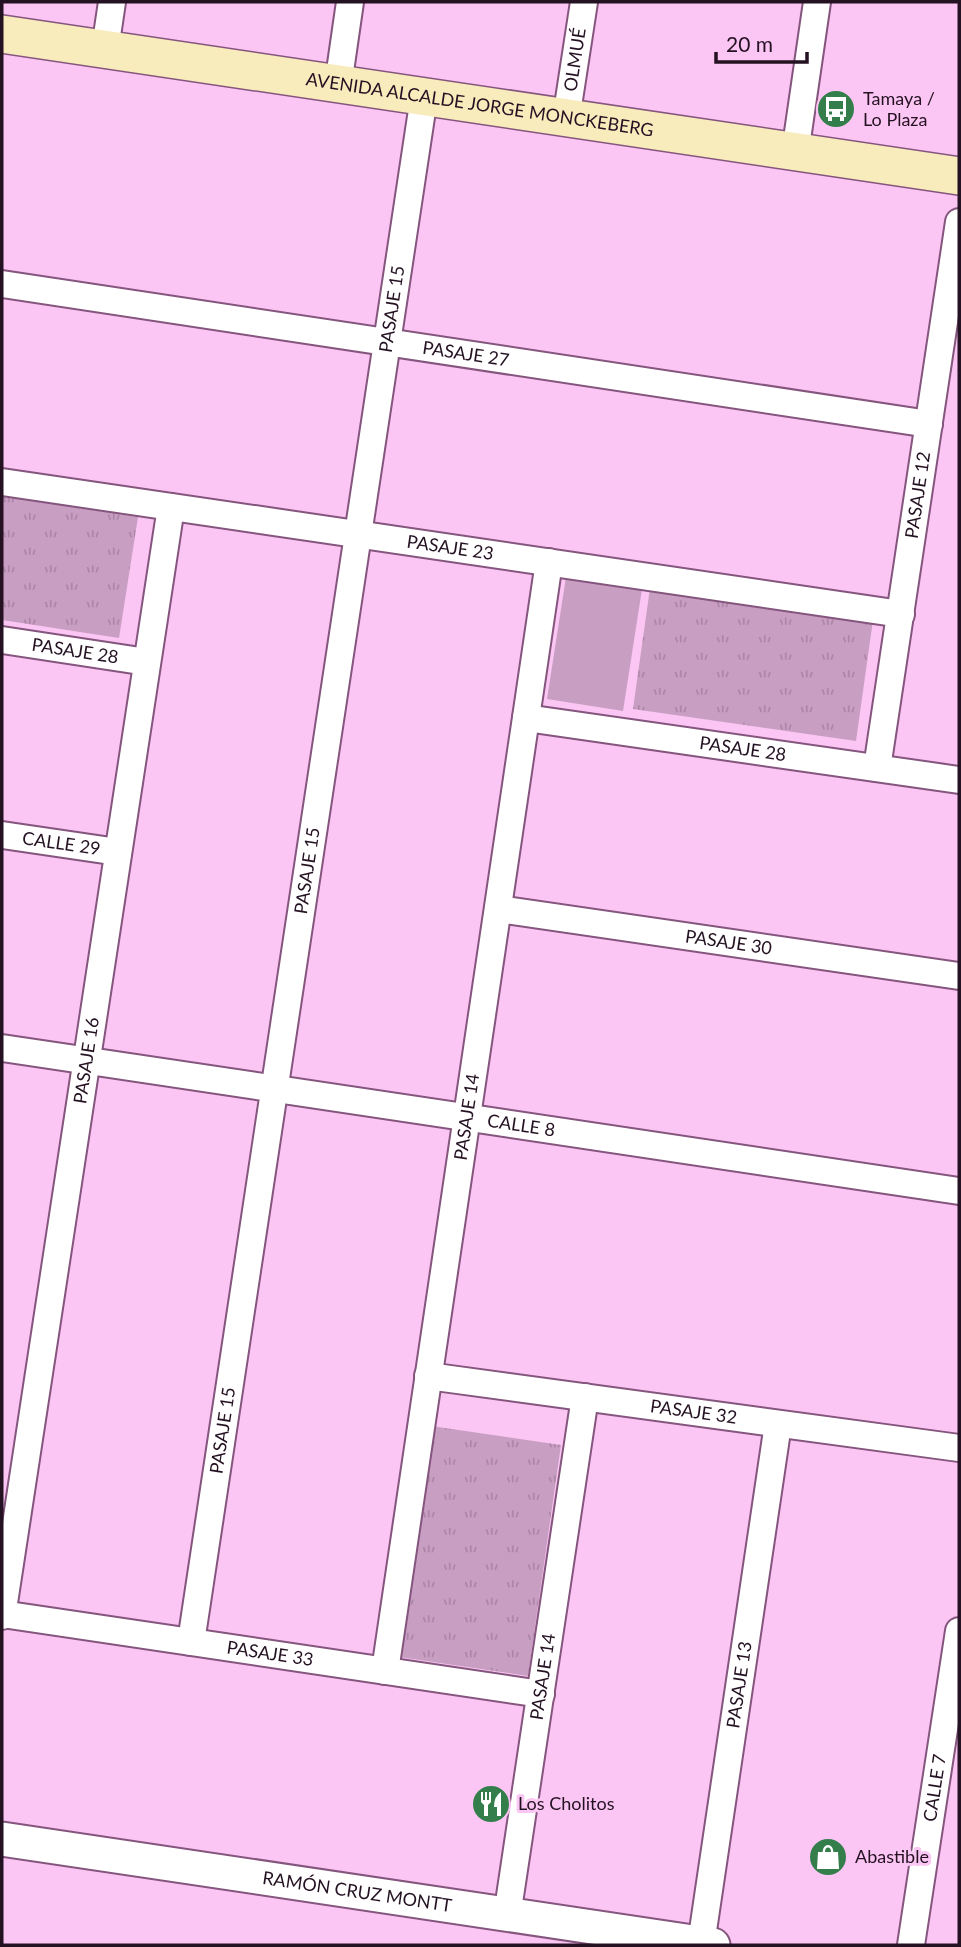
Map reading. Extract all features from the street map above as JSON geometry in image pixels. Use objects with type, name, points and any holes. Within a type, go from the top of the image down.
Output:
[{"type":"main road","name":"AVENIDA ALCALDE JORGE MONCKEBERG","points":[[2,34],[959,176]]},
{"type":"street","points":[[105,49],[112,2]]},
{"type":"street","points":[[338,85],[351,2]]},
{"type":"street","name":"OLMUÉ","points":[[566,119],[584,2]]},
{"type":"street","points":[[795,153],[817,2]]},
{"type":"street","name":"PASAJE 15","points":[[191,1642],[424,97]]},
{"type":"street","name":"PASAJE 12","points":[[877,768],[959,222]]},
{"type":"street","name":"PASAJE 27","points":[[2,284],[929,424]]},
{"type":"street","name":"PASAJE 23","points":[[2,482],[901,614]]},
{"type":"street","name":"PASAJE 16","points":[[2,1615],[171,507]]},
{"type":"street","name":"PASAJE 14","points":[[385,1671],[549,562]]},
{"type":"street","name":"PASAJE 28","points":[[2,640],[147,662]]},
{"type":"street","name":"PASAJE 28","points":[[526,718],[959,780]]},
{"type":"street","name":"CALLE 29","points":[[2,835],[118,852]]},
{"type":"street","name":"PASAJE 30","points":[[498,909],[959,976]]},
{"type":"street","name":"CALLE 8","points":[[2,1048],[959,1191]]},
{"type":"street","name":"PASAJE 32","points":[[428,1376],[959,1448]]},
{"type":"street","name":"PASAJE 14","points":[[507,1916],[585,1397]]},
{"type":"street","name":"PASAJE 13","points":[[707,1945],[778,1424]]},
{"type":"street","name":"PASAJE 33","points":[[2,1615],[541,1694]]},
{"type":"street","name":"CALLE 7","points":[[911,1945],[959,1631]]},
{"type":"street","name":"RAMÓN CRUZ MONTT","points":[[2,1839],[507,1916],[581,1936],[707,1945]]},
{"type":"green space","points":[[2,496],[138,517],[119,638],[2,620]]},
{"type":"green space","points":[[566,577],[642,589],[623,711],[547,699]]},
{"type":"green space","points":[[650,588],[873,620],[856,741],[633,709]]},
{"type":"green space","points":[[431,1426],[561,1445],[528,1676],[399,1657]]},
{"type":"place","name":"Tamaya / Lo Plaza","points":[[836,109]]},
{"type":"place","name":"Los Cholitos","points":[[491,1804]]},
{"type":"place","name":"Abastible","points":[[828,1857]]}]
